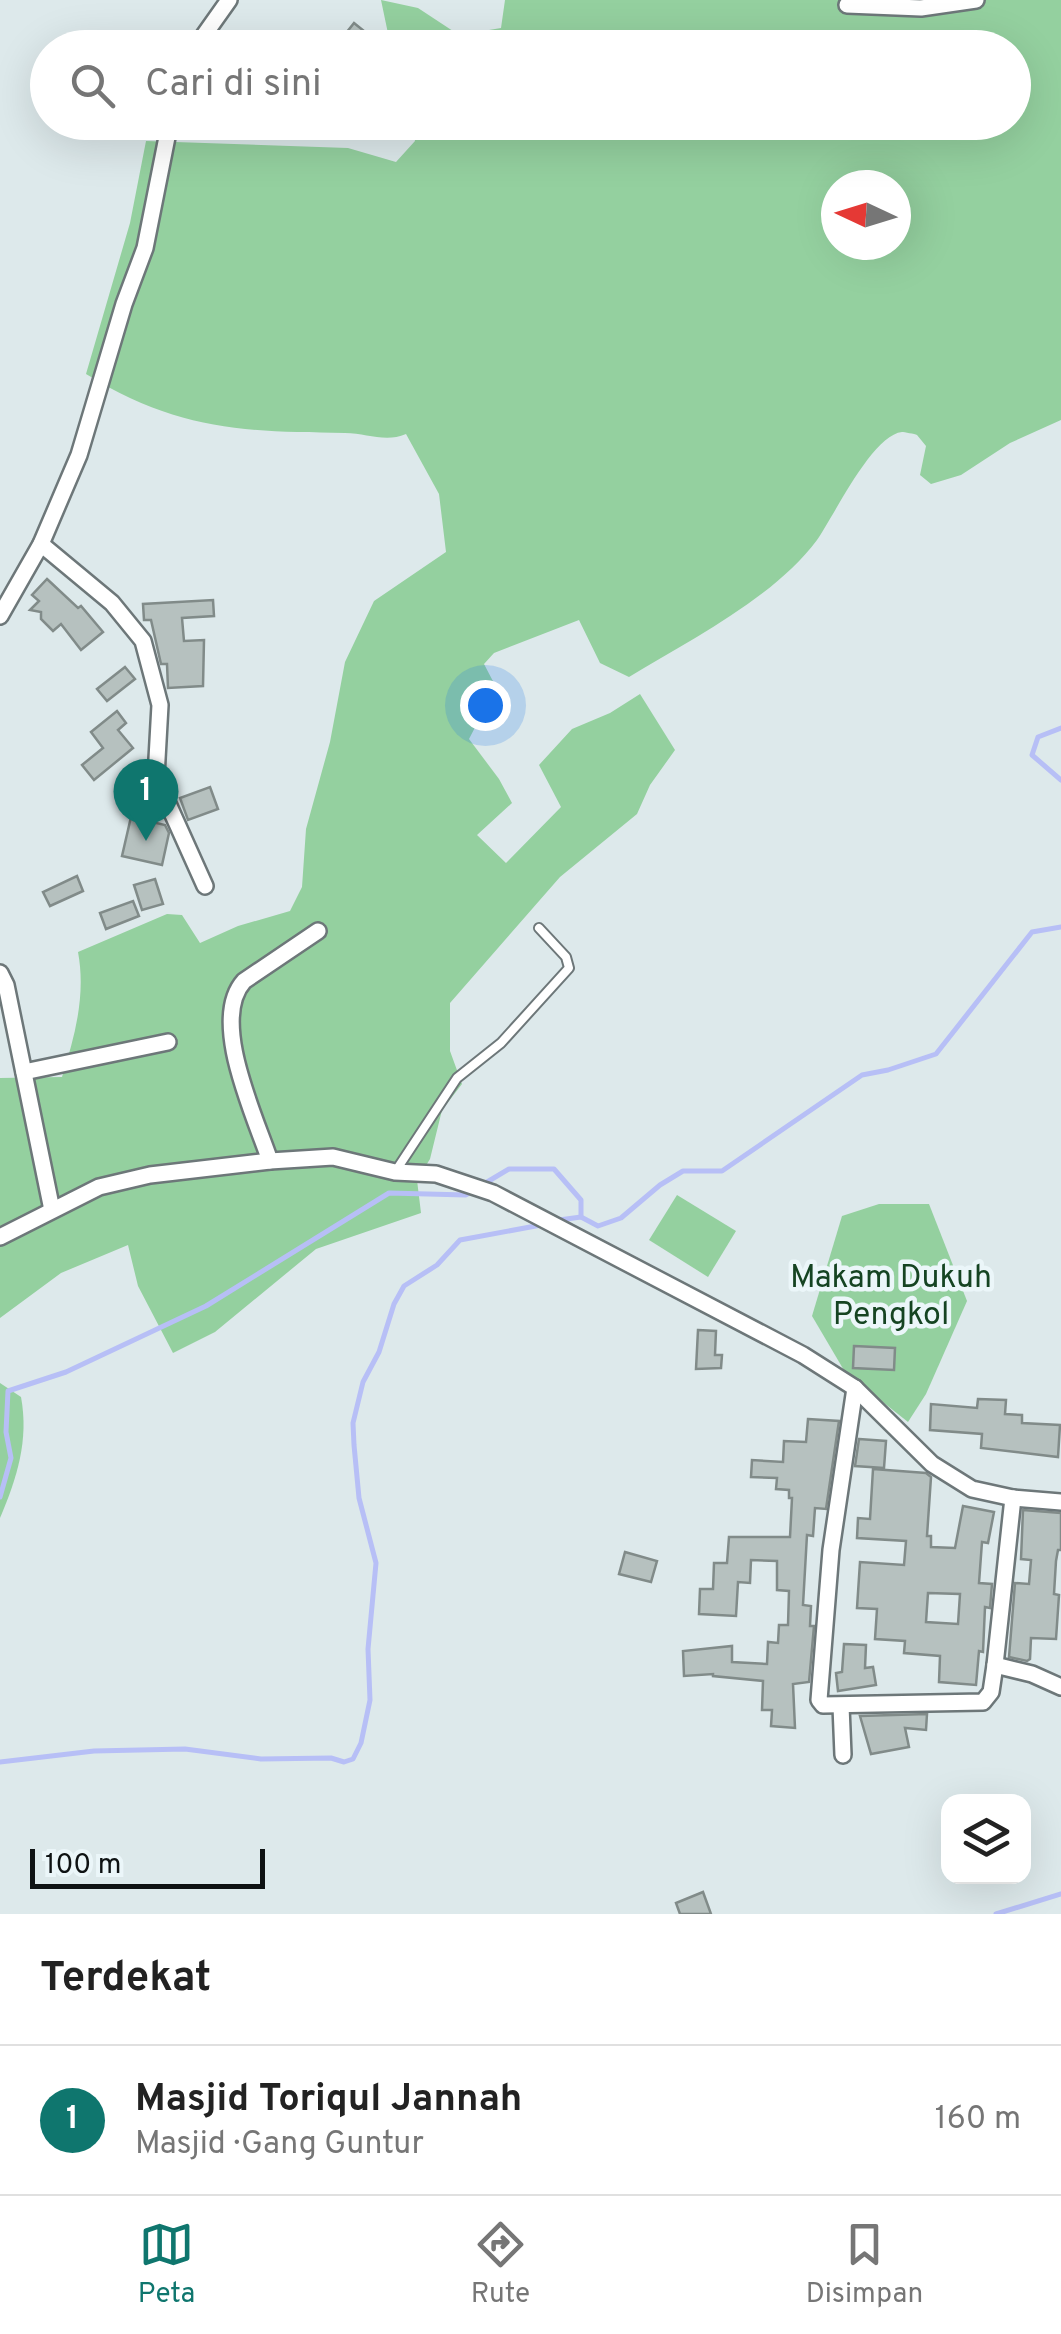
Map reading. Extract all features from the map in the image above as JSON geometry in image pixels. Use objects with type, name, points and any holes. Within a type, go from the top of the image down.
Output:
[{"type":"street","points":[[208,30],[229,0]]},
{"type":"street","points":[[847,5],[921,8],[976,0]]},
{"type":"street","points":[[0,616],[42,544],[79,454],[145,248],[166,140]]},
{"type":"street","points":[[42,544],[112,602],[143,641],[160,705],[156,777],[205,886]]},
{"type":"street","points":[[270,1160],[236,1058],[232,1004],[244,981],[318,931]]},
{"type":"street","points":[[0,972],[6,985],[52,1210]]},
{"type":"street","points":[[24,1072],[168,1042]]},
{"type":"street","points":[[0,1238],[99,1187],[126,1179],[270,1160],[334,1157],[396,1172],[436,1174],[493,1193],[803,1355],[855,1388],[947,1476],[972,1489],[1061,1502]]},
{"type":"street","points":[[855,1388],[831,1550],[819,1700],[830,1707],[983,1702],[991,1692],[1014,1498]]},
{"type":"street","points":[[995,1665],[1032,1674],[1061,1687]]},
{"type":"street","points":[[841,1706],[843,1756]]},
{"type":"lane","points":[[396,1172],[456,1078],[500,1043],[569,968],[566,956],[538,928]]},
{"type":"green space","points":[[381,0],[418,8],[451,30],[387,30]]},
{"type":"green space","points":[[505,0],[1061,0],[1061,420],[1010,443],[961,475],[931,484],[920,475],[926,446],[917,435],[902,432],[890,437],[866,461],[817,540],[778,581],[730,616],[629,677],[600,663],[579,620],[494,653],[484,664],[496,687],[469,739],[512,803],[477,835],[506,863],[561,807],[539,765],[572,729],[610,713],[640,694],[675,750],[650,785],[637,814],[560,877],[450,1003],[450,1051],[462,1084],[442,1110],[430,1159],[417,1180],[421,1213],[316,1249],[215,1332],[173,1353],[138,1286],[128,1245],[61,1273],[0,1318],[0,1078],[62,1077],[80,1000],[78,952],[167,914],[182,915],[200,943],[238,926],[290,911],[302,887],[306,829],[330,742],[345,662],[374,601],[446,552],[439,494],[406,434],[383,438],[211,424],[150,407],[86,374],[130,223],[146,141],[348,148],[396,162],[415,140],[1031,140],[1031,30],[489,30],[501,28]]},
{"type":"green space","points":[[677,1195],[736,1231],[708,1277],[649,1240]]},
{"type":"green space","name":"Makam Dukuh Pengkol","points":[[879,1204],[929,1204],[967,1301],[926,1394],[908,1422],[845,1372],[812,1316],[842,1216]]},
{"type":"green space","points":[[0,1383],[21,1397],[23,1428],[16,1473],[0,1518]]},
{"type":"building","points":[[47,579],[78,608],[81,606],[103,632],[81,650],[61,624],[53,631],[41,619],[41,612],[30,610],[39,601],[32,595]]},
{"type":"building","points":[[213,600],[214,616],[182,618],[184,641],[204,640],[203,686],[168,688],[167,664],[161,664],[151,620],[144,620],[143,604]]},
{"type":"building","points":[[125,667],[135,679],[107,701],[97,689]]},
{"type":"building","points":[[117,711],[126,723],[118,730],[133,748],[94,780],[82,765],[103,748],[91,732]]},
{"type":"building","points":[[210,787],[218,809],[188,820],[180,798]]},
{"type":"building","points":[[131,817],[165,825],[169,833],[162,865],[122,856]]},
{"type":"building","points":[[77,876],[83,891],[50,906],[43,892]]},
{"type":"building","points":[[155,879],[163,904],[142,910],[134,885]]},
{"type":"building","points":[[133,901],[139,916],[106,929],[100,913]]},
{"type":"building","points":[[698,1330],[716,1331],[715,1355],[722,1355],[721,1368],[696,1369]]},
{"type":"building","points":[[854,1346],[895,1348],[894,1370],[853,1368]]},
{"type":"building","points":[[978,1399],[1006,1400],[1005,1414],[1022,1415],[1022,1423],[1060,1425],[1058,1457],[981,1448],[982,1434],[930,1430],[931,1404],[977,1408]]},
{"type":"building","points":[[808,1419],[839,1421],[826,1509],[815,1508],[813,1536],[807,1535],[803,1605],[811,1606],[810,1626],[814,1626],[809,1682],[793,1684],[795,1728],[771,1726],[772,1710],[762,1710],[763,1681],[713,1674],[684,1676],[683,1651],[732,1646],[732,1662],[767,1664],[768,1642],[778,1643],[779,1625],[788,1625],[789,1591],[777,1590],[777,1561],[751,1560],[750,1583],[738,1582],[736,1616],[699,1614],[700,1589],[713,1589],[714,1563],[727,1563],[729,1537],[790,1537],[789,1490],[776,1489],[777,1478],[751,1477],[752,1460],[783,1462],[784,1441],[806,1442]]},
{"type":"building","points":[[859,1439],[886,1441],[884,1468],[855,1466]]},
{"type":"building","points":[[873,1469],[926,1473],[931,1477],[927,1536],[931,1536],[931,1547],[955,1548],[963,1506],[994,1512],[988,1543],[982,1542],[979,1583],[992,1584],[990,1608],[985,1607],[983,1652],[979,1651],[976,1685],[939,1682],[940,1656],[904,1653],[905,1641],[875,1639],[877,1609],[857,1608],[860,1562],[904,1565],[906,1541],[857,1538],[858,1518],[870,1519]],"holes":[[[928,1593],[960,1594],[958,1624],[926,1622]]]},
{"type":"building","points":[[1023,1510],[1061,1513],[1061,1550],[1056,1561],[1054,1594],[1059,1595],[1056,1639],[1031,1638],[1027,1661],[1009,1657],[1015,1583],[1029,1584],[1031,1560],[1021,1559]]},
{"type":"building","points":[[625,1552],[657,1561],[651,1582],[619,1574]]},
{"type":"building","points":[[844,1644],[866,1645],[865,1668],[873,1667],[876,1685],[838,1691],[836,1673],[842,1672]]},
{"type":"building","points":[[927,1714],[926,1730],[905,1728],[909,1747],[871,1754],[860,1716]]},
{"type":"building","points":[[703,1892],[711,1914],[680,1914],[676,1903]]},
{"type":"waterway","points":[[1061,728],[1038,737],[1032,755],[1061,780]]},
{"type":"waterway","points":[[482,1185],[509,1169],[554,1169],[581,1200],[581,1217],[598,1226],[621,1218],[683,1171],[722,1171],[862,1075],[936,1054],[1032,932],[1061,927]]},
{"type":"waterway","points":[[0,1497],[11,1458],[6,1432],[8,1391],[66,1372],[206,1306],[389,1193],[466,1195],[472,1191]]},
{"type":"waterway","points":[[559,1220],[581,1217]]},
{"type":"waterway","points":[[0,1762],[94,1751],[185,1749],[261,1759],[353,1759],[361,1743],[370,1700],[368,1649],[376,1563],[359,1498],[354,1445],[353,1423],[363,1382],[404,1286],[437,1265],[460,1240],[541,1225]]},
{"type":"waterway","points":[[996,1914],[1061,1894]]},
{"type":"place","name":"Masjid Toriqul Jannah","points":[[146,841]]}]
